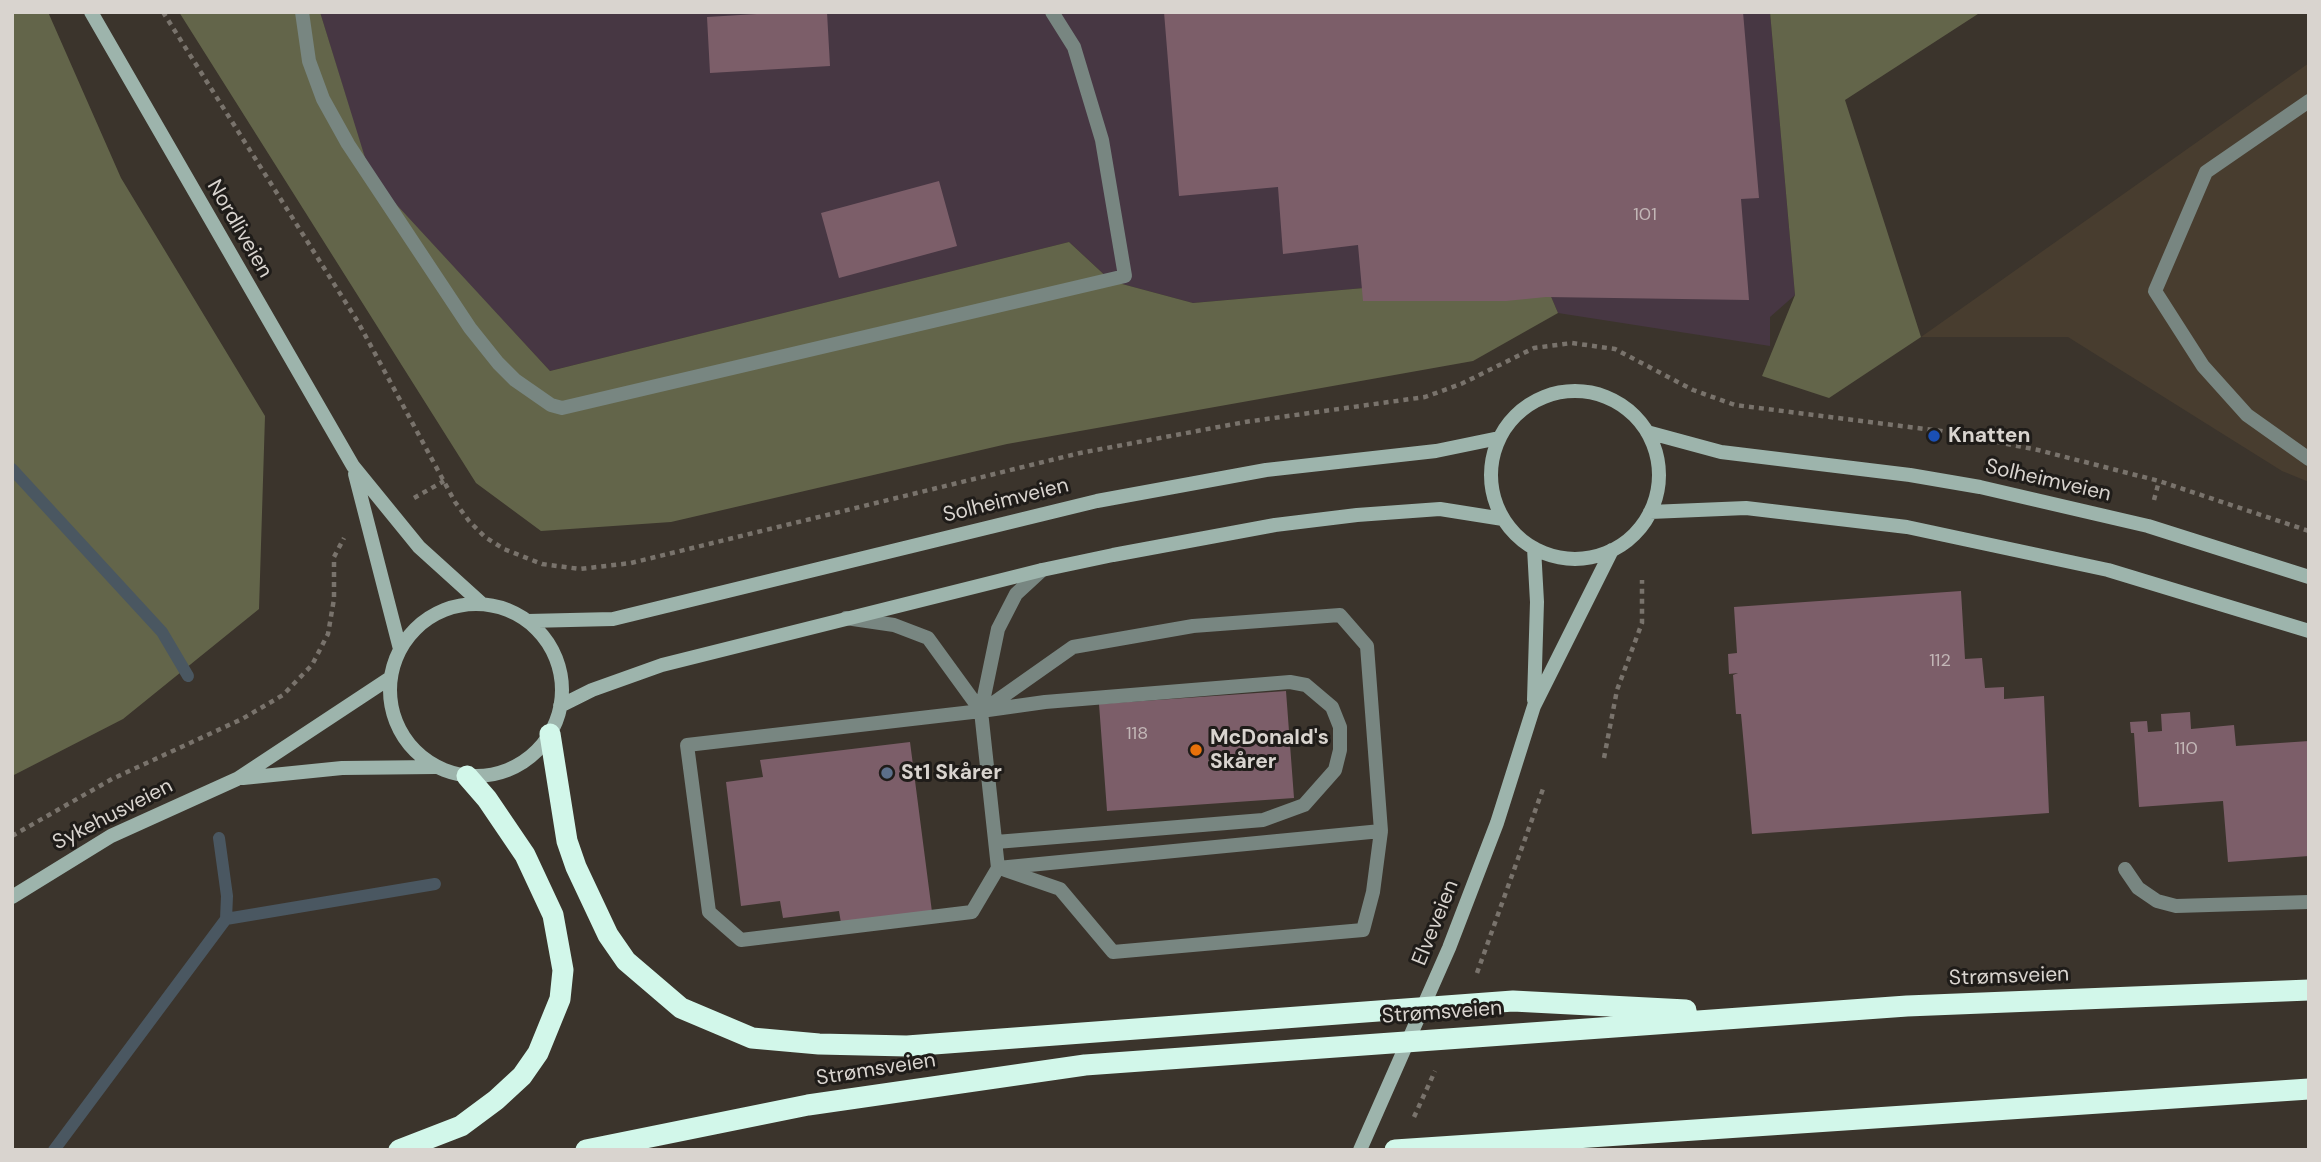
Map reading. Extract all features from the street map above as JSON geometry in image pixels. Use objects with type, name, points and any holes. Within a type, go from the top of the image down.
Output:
[{"type":"highway","points":[[550,734],[567,841],[576,867],[608,934],[626,961],[681,1008],[752,1038],[819,1044],[906,1046],[1513,1001],[1783,1015]]},
{"type":"highway","points":[[399,1150],[461,1126],[522,1076],[538,1053],[560,999],[563,970],[552,915],[525,855],[487,799],[467,776]]},
{"type":"highway","name":"Strømsveien","points":[[586,1150],[808,1105],[1085,1065],[1907,1006],[2309,990]]},
{"type":"highway","points":[[1395,1150],[2309,1089]]},
{"type":"main road","name":"Nordliveien","points":[[91,12],[352,466],[419,547],[482,604]]},
{"type":"main road","points":[[1561,391],[1581,391],[1619,403],[1647,432],[1655,451],[1657,492],[1650,512],[1634,533],[1612,550],[1573,558],[1534,548],[1522,540],[1503,519],[1494,500],[1492,458],[1499,438],[1524,407],[1561,391]]},
{"type":"main road","name":"Solheimveien","points":[[1647,432],[1721,452],[1910,475],[1993,490],[2148,526],[2309,577]]},
{"type":"main road","name":"Solheimveien","points":[[528,621],[613,619],[1097,501],[1266,470],[1436,451],[1499,438]]},
{"type":"main road","name":"Nordliveien","points":[[352,466],[400,649]]},
{"type":"main road","points":[[560,706],[601,686],[662,665],[1042,570],[1275,525],[1357,515],[1440,509],[1503,519]]},
{"type":"main road","points":[[1650,512],[1746,509],[1907,527],[2108,570],[2238,607],[2309,632]]},
{"type":"main road","name":"Elveveien","points":[[1534,548],[1537,601],[1534,706]]},
{"type":"main road","name":"Elveveien","points":[[1360,1150],[1449,948],[1497,822],[1534,706],[1612,550]]},
{"type":"main road","points":[[482,604],[514,612],[528,621],[541,634],[559,668],[560,706],[550,734],[535,753],[514,767],[491,774],[467,776],[437,767],[419,755],[405,739],[392,709],[390,678],[400,649],[411,632],[435,614],[463,605],[482,604]]},
{"type":"main road","name":"Sykehusveien","points":[[12,897],[43,875],[111,836],[237,779],[390,678]]},
{"type":"main road","name":"Sykehusveien","points":[[237,779],[342,768],[437,767]]},
{"type":"lane","points":[[302,12],[309,61],[323,99],[348,144],[470,328],[498,363],[515,380],[551,405],[562,408],[1125,276],[1102,139],[1074,47],[1052,12]]},
{"type":"lane","points":[[2309,101],[2206,172],[2155,291],[2203,366],[2247,415],[2309,459]]},
{"type":"lane","points":[[996,842],[1263,820],[1304,805],[1335,770],[1340,750],[1340,727],[1332,707],[1306,685],[1290,682],[1045,702],[981,711],[687,745],[709,912],[741,940],[972,912],[998,868],[981,711],[998,629],[1016,594],[1042,570]]},
{"type":"lane","points":[[981,711],[1073,647],[1193,626],[1340,615],[1367,646],[1381,831],[1373,892],[1363,930],[1113,952],[1060,889],[998,868]]},
{"type":"lane","points":[[845,618],[894,625],[928,638],[981,711]]},
{"type":"lane","points":[[998,868],[1381,831]]},
{"type":"lane","points":[[2125,869],[2138,888],[2157,901],[2176,906],[2309,902]]},
{"type":"path","points":[[163,12],[358,323],[444,481],[405,503]]},
{"type":"path","points":[[2153,505],[2159,481]]},
{"type":"path","points":[[12,836],[112,779],[242,719],[283,695],[312,665],[322,648],[332,617],[336,550],[352,533]]},
{"type":"path","points":[[1604,758],[1617,690],[1642,623],[1642,580]]},
{"type":"path","points":[[1533,820],[1544,786]]},
{"type":"shaded area","points":[[320,12],[1770,12],[1795,295],[1770,317],[1770,346],[1558,313],[1547,287],[1501,276],[1193,303],[1111,281],[1069,242],[550,371],[370,177]]},
{"type":"shaded area","points":[[2309,63],[2309,482],[2282,471],[2068,337],[1921,337]]},
{"type":"green space","points":[[12,12],[48,12],[121,178],[265,416],[259,609],[123,719],[12,776]]},
{"type":"green space","points":[[179,12],[320,12],[371,177],[550,371],[1069,242],[1111,281],[1193,303],[1501,276],[1547,287],[1558,313],[1473,361],[1007,444],[671,522],[541,531],[476,483]]},
{"type":"green space","points":[[1770,12],[1981,12],[1845,100],[1921,337],[1829,398],[1762,376],[1795,295]]},
{"type":"building","points":[[827,12],[830,66],[710,73],[707,17]]},
{"type":"building","points":[[1164,12],[1743,12],[1759,198],[1741,199],[1749,300],[1546,297],[1506,301],[1363,301],[1358,245],[1283,254],[1278,187],[1179,196]]},
{"type":"building","points":[[939,181],[957,246],[839,278],[821,213]]},
{"type":"building","points":[[1961,591],[1965,659],[1982,658],[1985,688],[2004,687],[2004,699],[2044,696],[2049,813],[1752,834],[1741,714],[1736,714],[1733,675],[1738,673],[1729,674],[1728,654],[1737,653],[1734,607]]},
{"type":"building","points":[[1286,691],[1294,798],[1107,811],[1099,704]]},
{"type":"building","points":[[2190,712],[2191,729],[2234,725],[2236,746],[2309,741],[2309,856],[2228,862],[2223,801],[2139,807],[2134,733],[2131,733],[2130,722],[2147,721],[2148,732],[2162,731],[2161,714]]},
{"type":"building","points":[[910,742],[932,912],[841,923],[839,911],[783,918],[780,901],[741,906],[726,782],[763,777],[760,760]]},
{"type":"waterway","points":[[12,469],[162,632],[188,676]]},
{"type":"waterway","points":[[219,838],[227,896],[226,919]]},
{"type":"waterway","points":[[54,1150],[226,919],[435,884]]},
{"type":"place","name":"Knatten","points":[[1934,436]]},
{"type":"place","name":"McDonald's Skårer","points":[[1196,750]]},
{"type":"place","name":"St1 Skårer","points":[[887,773]]}]
